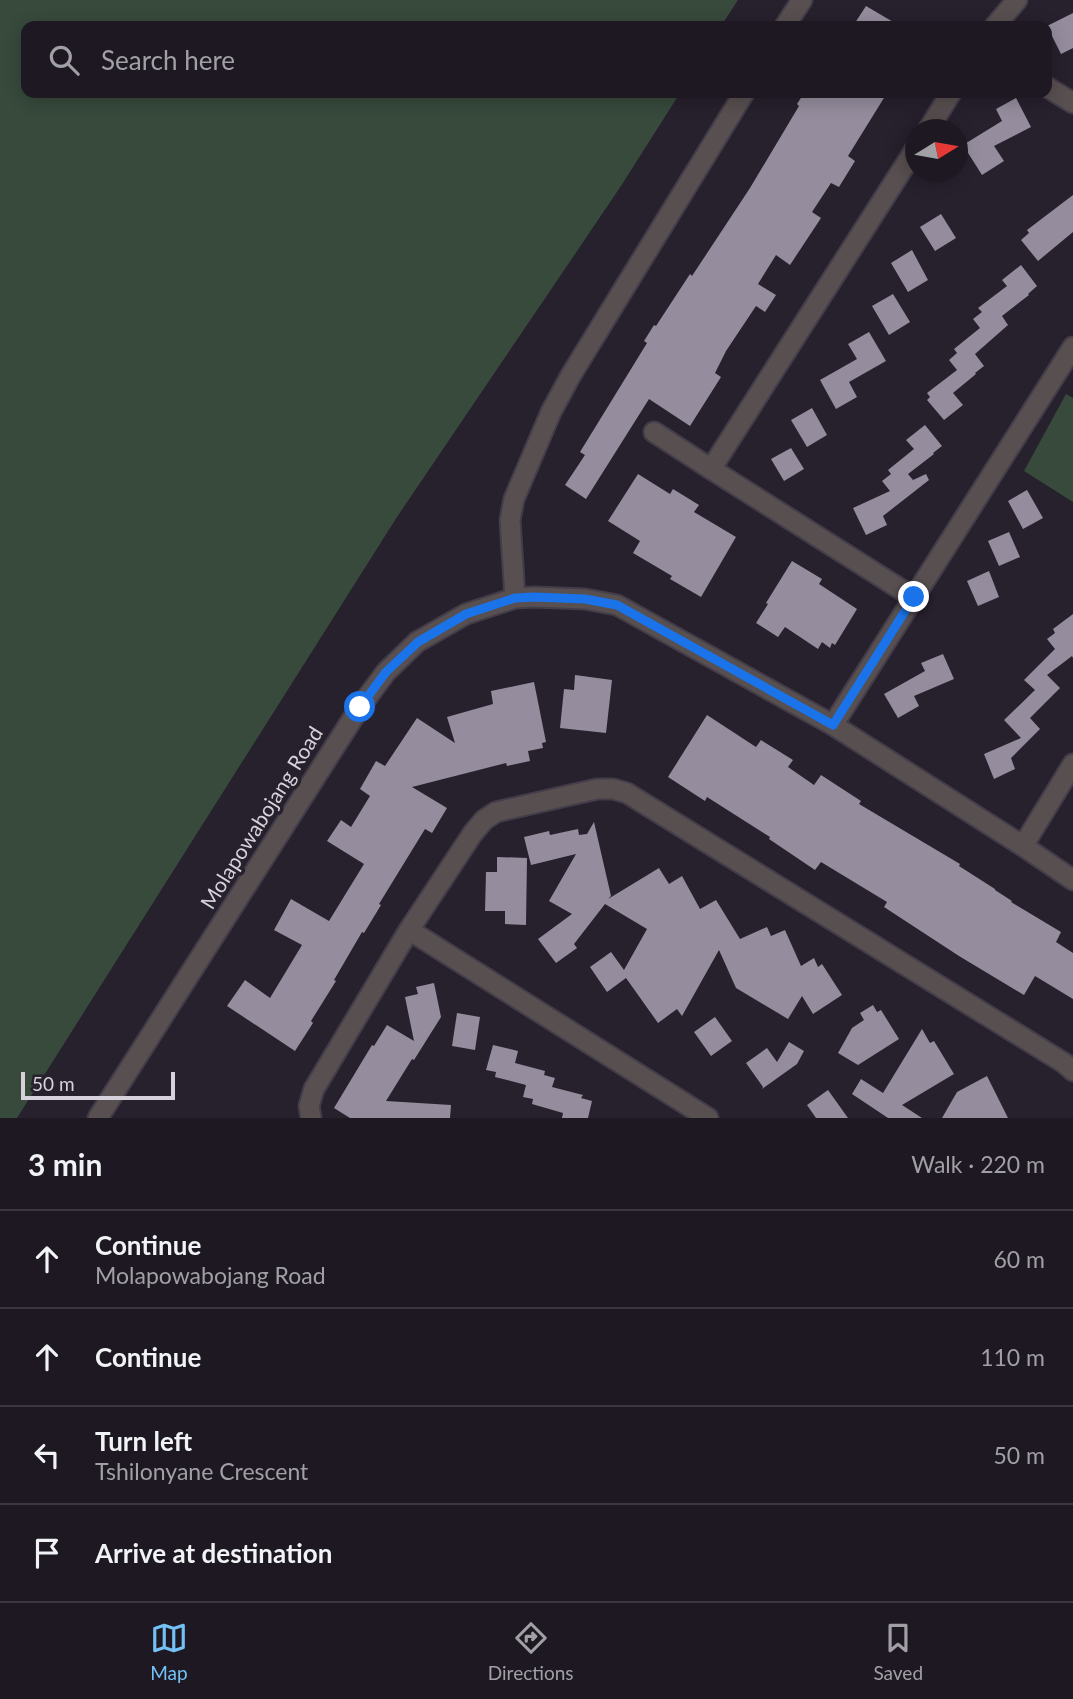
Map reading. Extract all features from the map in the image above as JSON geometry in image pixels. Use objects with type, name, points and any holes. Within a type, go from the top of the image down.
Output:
[{"type":"street","points":[[788,21],[802,0]]},
{"type":"street","points":[[999,21],[1017,0]]},
{"type":"street","points":[[1052,90],[1073,103]]},
{"type":"street","points":[[515,598],[510,520],[514,499],[551,412],[741,98]]},
{"type":"street","points":[[935,119],[948,98]]},
{"type":"street","points":[[711,468],[905,165]]},
{"type":"street","points":[[833,725],[1069,361]]},
{"type":"street","points":[[654,432],[914,597]]},
{"type":"street","name":"Molapowabojang Road","points":[[98,1118],[360,707],[386,672],[418,642],[466,614],[515,598],[585,599],[617,605],[833,725],[1073,880]]},
{"type":"street","points":[[1023,846],[1073,764]]},
{"type":"street","points":[[310,1118],[309,1106],[314,1089],[409,930],[484,820],[496,812],[597,789],[613,789],[639,800],[1073,1071]]},
{"type":"street","points":[[409,930],[708,1118]]},
{"type":"green space","points":[[0,0],[738,0],[724,21],[21,21],[21,98],[677,98],[619,189],[397,517],[17,1118],[0,1118]]},
{"type":"green space","points":[[1066,394],[1073,398],[1073,502],[1024,471]]},
{"type":"building","points":[[866,6],[892,21],[856,21]]},
{"type":"building","points":[[1073,13],[1073,48],[1061,54],[1052,36],[1052,24]]},
{"type":"building","points":[[801,98],[884,98],[848,156],[855,161],[839,187],[831,183],[812,212],[821,218],[790,265],[776,255],[758,284],[776,295],[765,312],[756,306],[726,351],[715,373],[721,377],[690,426],[649,399],[586,499],[565,485],[585,455],[580,452],[647,343],[644,341],[654,325],[656,326],[690,274],[692,276],[750,188],[799,106],[797,104]]},
{"type":"building","points":[[1016,98],[1031,127],[994,146],[1004,161],[982,175],[968,153],[968,142],[1002,121],[996,109]]},
{"type":"building","points":[[1073,195],[1073,232],[1038,261],[1021,240],[1029,233],[1027,230]]},
{"type":"building","points":[[941,214],[956,238],[935,251],[920,227]]},
{"type":"building","points":[[912,250],[928,280],[908,292],[891,263]]},
{"type":"building","points":[[1021,265],[1037,286],[1002,316],[1008,325],[975,354],[984,366],[953,393],[963,405],[944,420],[927,400],[930,397],[927,393],[957,370],[949,360],[957,353],[954,349],[980,328],[973,319],[982,312],[978,308],[1007,286],[1002,280]]},
{"type":"building","points":[[893,294],[910,322],[889,335],[872,306]]},
{"type":"building","points":[[869,332],[886,361],[849,382],[857,397],[836,409],[820,380],[857,359],[848,344]]},
{"type":"building","points":[[812,408],[827,435],[807,447],[791,420]]},
{"type":"building","points":[[925,425],[942,446],[908,474],[913,480],[926,474],[929,480],[883,516],[887,525],[866,535],[853,508],[890,491],[882,481],[891,474],[888,470],[914,449],[906,440]]},
{"type":"building","points":[[791,448],[804,469],[784,481],[771,459]]},
{"type":"building","points":[[638,474],[670,494],[673,489],[699,505],[694,512],[736,537],[701,597],[633,553],[640,541],[608,521]]},
{"type":"building","points":[[1027,490],[1043,518],[1023,529],[1008,501]]},
{"type":"building","points":[[1009,532],[1020,557],[999,566],[988,541]]},
{"type":"building","points":[[792,561],[822,579],[819,584],[857,609],[835,645],[832,643],[830,648],[822,642],[818,649],[785,627],[778,637],[756,623]]},
{"type":"building","points":[[989,571],[999,597],[978,606],[967,581]]},
{"type":"building","points":[[1073,614],[1073,658],[1072,656],[1047,675],[1060,688],[1030,718],[1040,729],[1011,758],[1015,769],[994,779],[984,754],[1021,738],[1004,720],[1035,690],[1024,680],[1055,649],[1047,639],[1055,633],[1053,629]]},
{"type":"building","points":[[943,654],[954,679],[914,696],[919,706],[898,718],[884,694],[925,671],[921,663]]},
{"type":"building","points":[[575,675],[612,680],[606,733],[560,728],[564,689],[574,690]]},
{"type":"building","points":[[534,682],[546,742],[542,743],[543,748],[528,751],[530,761],[507,766],[506,763],[412,787],[447,808],[432,833],[425,829],[364,933],[362,932],[295,1051],[227,1006],[245,980],[270,998],[302,945],[274,930],[291,899],[329,921],[364,864],[327,841],[341,820],[351,827],[370,796],[360,789],[376,761],[385,766],[417,718],[455,743],[447,717],[493,704],[491,691]]},
{"type":"building","points":[[707,715],[756,747],[761,740],[793,760],[788,767],[814,785],[821,775],[861,801],[859,804],[960,864],[959,866],[1011,902],[1061,932],[1056,942],[1073,953],[1073,999],[1035,976],[1024,995],[884,907],[887,902],[821,862],[815,870],[769,839],[770,837],[707,797],[705,801],[668,777]]},
{"type":"building","points":[[594,822],[611,896],[608,899],[659,868],[669,884],[682,876],[700,909],[716,900],[740,939],[767,927],[771,936],[785,930],[801,966],[814,958],[818,967],[822,964],[842,995],[813,1014],[802,996],[788,1019],[736,988],[719,950],[682,1016],[677,1009],[658,1023],[626,978],[607,992],[590,967],[611,952],[624,970],[647,929],[605,904],[574,944],[577,948],[556,963],[538,939],[572,914],[549,901],[576,854],[531,865],[524,837],[549,831],[550,835],[578,829],[579,835],[587,834]]},
{"type":"building","points":[[497,857],[527,858],[526,925],[505,924],[505,911],[485,911],[486,872],[497,872]]},
{"type":"building","points":[[434,983],[441,1017],[386,1101],[451,1105],[450,1118],[350,1118],[334,1108],[387,1025],[414,1041],[405,997],[418,994],[416,987]]},
{"type":"building","points":[[873,1005],[877,1012],[881,1010],[899,1039],[858,1065],[838,1053],[852,1028],[864,1020],[860,1013]]},
{"type":"building","points":[[457,1013],[480,1017],[475,1050],[452,1046]]},
{"type":"building","points":[[715,1017],[732,1041],[711,1056],[694,1032]]},
{"type":"building","points":[[922,1029],[930,1043],[934,1041],[954,1074],[902,1105],[922,1118],[888,1118],[852,1094],[861,1079],[883,1093]]},
{"type":"building","points":[[789,1042],[804,1051],[797,1064],[762,1089],[746,1063],[767,1048],[777,1062]]},
{"type":"building","points":[[493,1045],[518,1051],[515,1063],[545,1071],[544,1075],[555,1078],[552,1087],[583,1095],[581,1098],[592,1101],[588,1118],[562,1118],[563,1113],[532,1104],[533,1099],[523,1097],[526,1085],[495,1077],[496,1072],[486,1070]]},
{"type":"building","points":[[987,1076],[1008,1118],[942,1118],[957,1092]]},
{"type":"building","points":[[828,1090],[848,1118],[816,1118],[807,1105]]},
{"type":"route","points":[[360,707],[386,672],[418,642],[466,614],[515,598],[552,597],[617,605],[833,725],[914,597]]}]
